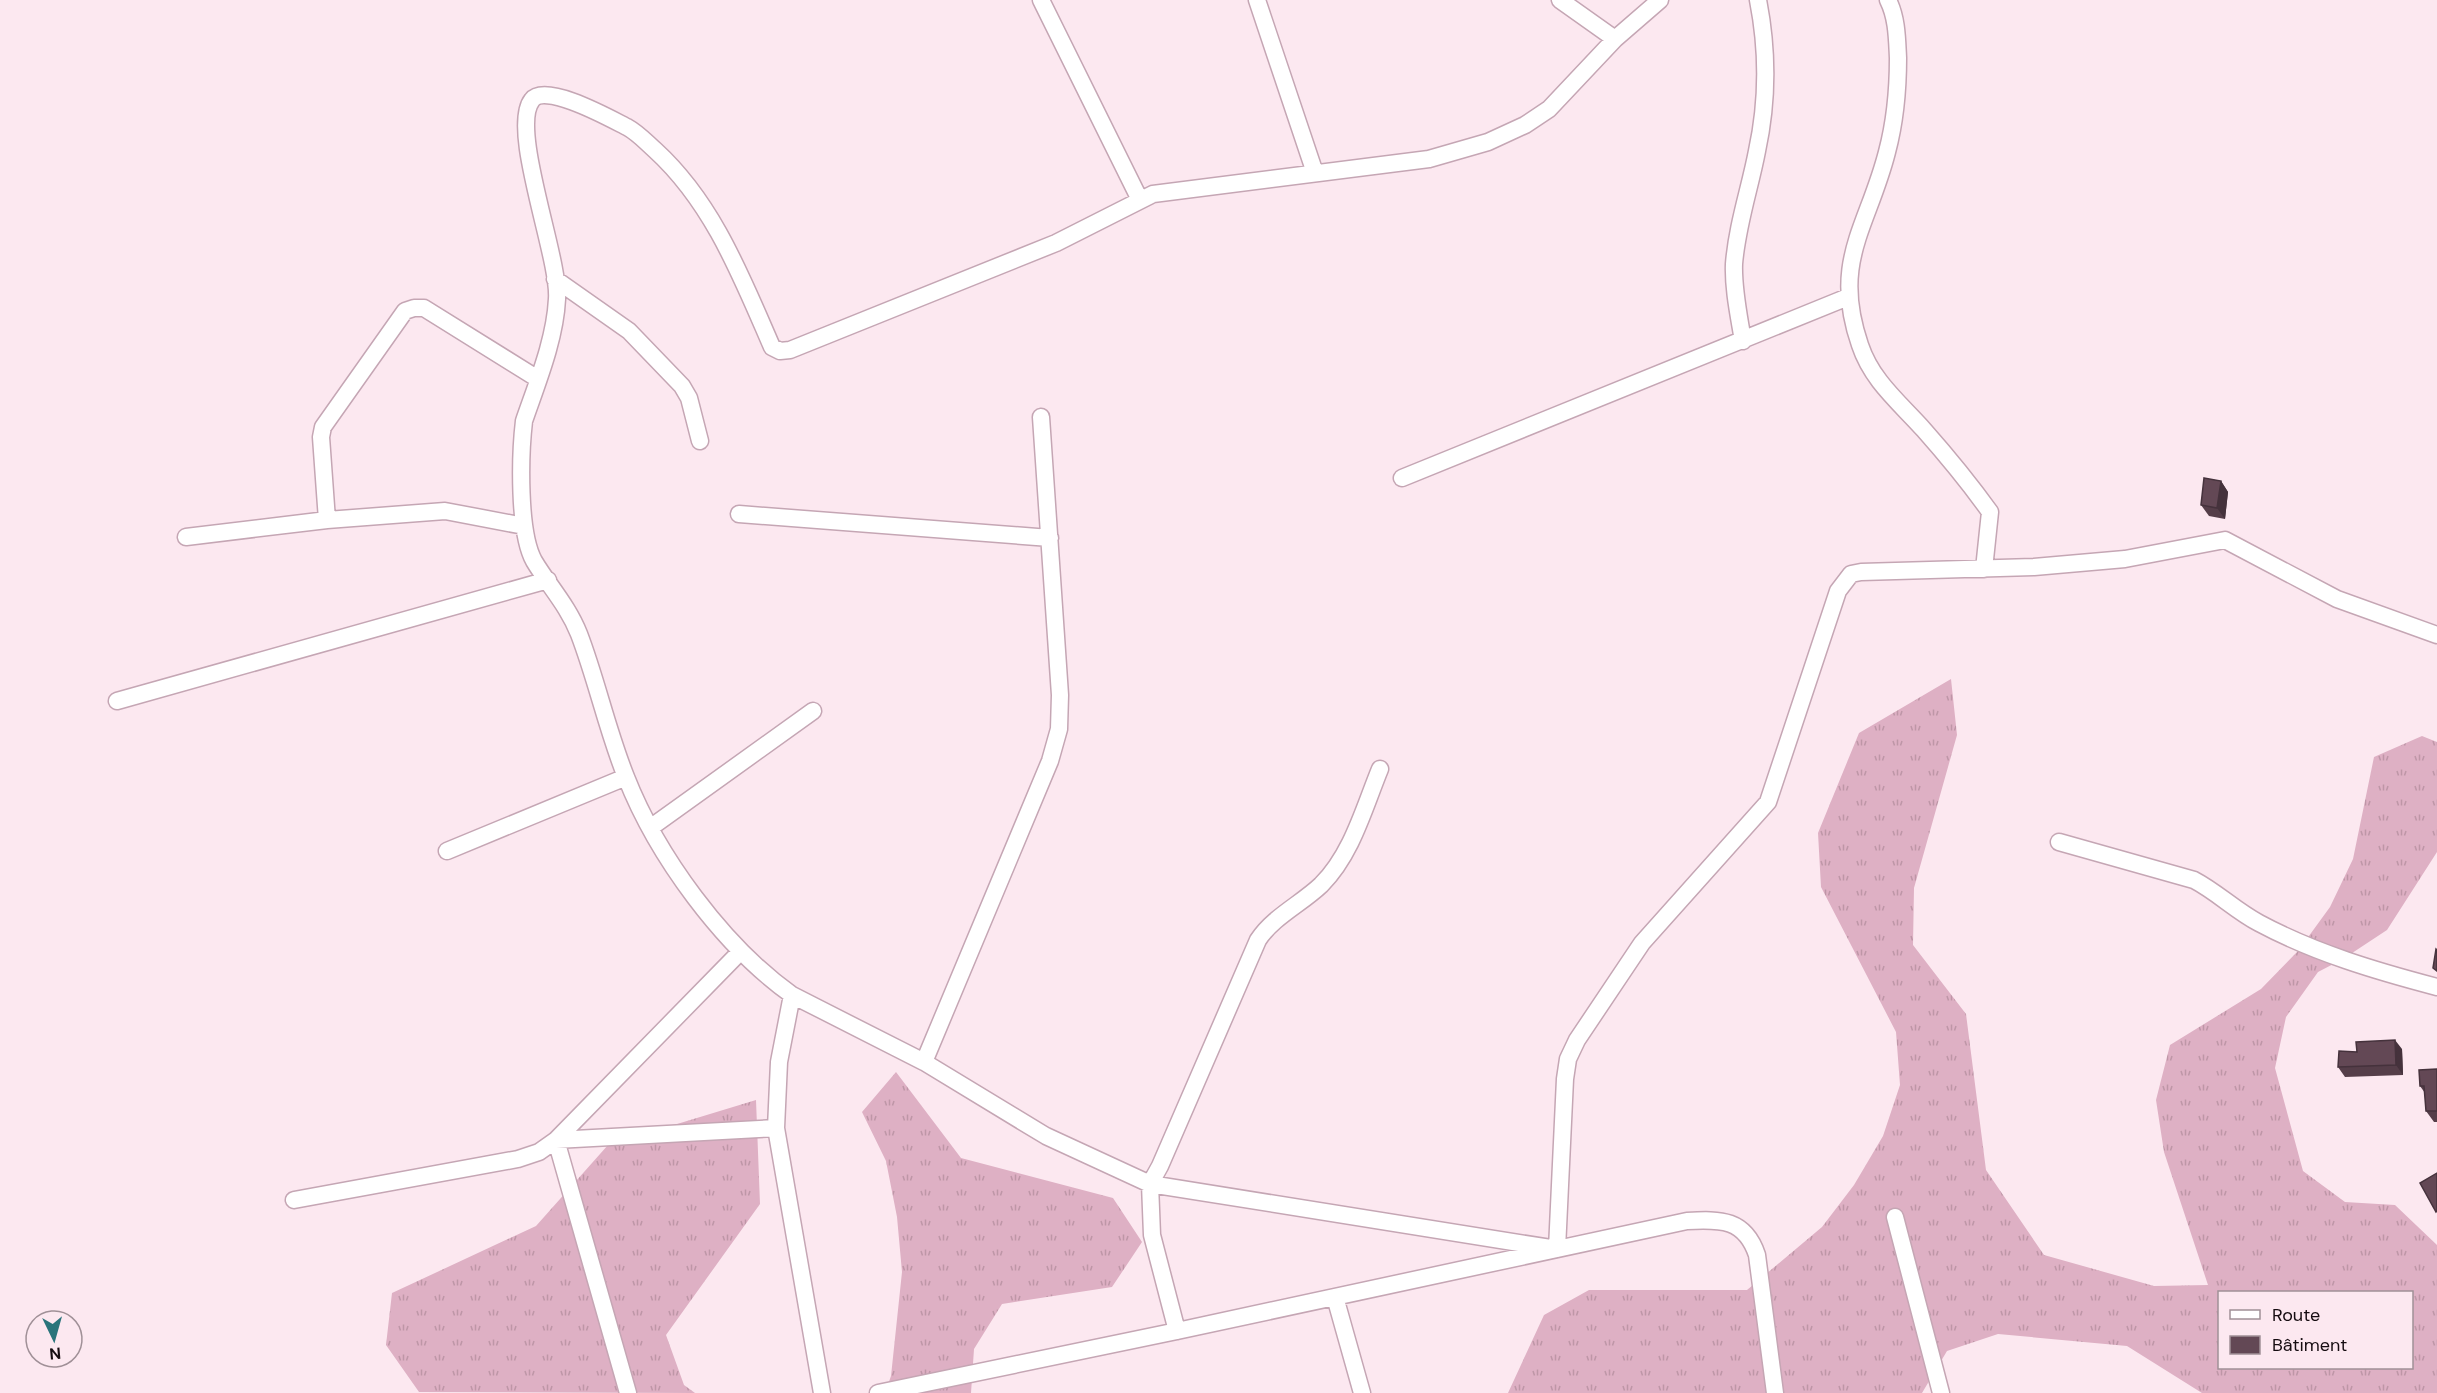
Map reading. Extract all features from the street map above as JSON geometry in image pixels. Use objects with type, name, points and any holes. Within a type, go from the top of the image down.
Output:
[{"type":"street","points":[[1041,0],[1140,200]]},
{"type":"street","points":[[1257,0],[1315,173]]},
{"type":"street","points":[[1560,0],[1615,39]]},
{"type":"street","points":[[1557,1250],[1149,1184],[1046,1136],[924,1062],[792,995],[772,981],[740,952],[674,867],[650,828],[626,777],[578,633],[563,601],[534,560],[527,543],[524,526],[522,439],[524,422],[555,322],[558,297],[531,169],[525,123],[527,109],[532,98],[541,94],[552,95],[598,112],[634,131],[672,166],[703,206],[730,250],[772,347],[780,351],[790,350],[1056,243],[1140,200],[1164,191],[1429,159],[1488,142],[1526,125],[1549,109],[1615,39],[1660,0]]},
{"type":"street","points":[[1743,341],[1736,304],[1734,266],[1738,234],[1758,150],[1765,102],[1766,54],[1758,0]]},
{"type":"street","points":[[1888,0],[1897,32],[1898,73],[1893,120],[1887,153],[1857,237],[1848,277],[1848,297],[1859,344],[1869,369],[1883,389],[1935,443],[1990,512],[1984,569]]},
{"type":"street","points":[[555,279],[629,331],[682,386],[689,398],[700,441]]},
{"type":"street","points":[[1402,478],[1848,297]]},
{"type":"street","points":[[327,520],[321,437],[323,427],[405,311],[424,308],[538,379]]},
{"type":"street","points":[[924,1062],[1050,761],[1059,729],[1060,695],[1041,417]]},
{"type":"street","points":[[186,537],[327,520],[445,511],[524,526]]},
{"type":"street","points":[[739,514],[1050,538]]},
{"type":"street","points":[[1557,1250],[1565,1079],[1569,1059],[1577,1040],[1642,943],[1768,802],[1838,591],[1851,574],[1984,569],[2125,559],[2225,540],[2337,599],[2437,635]]},
{"type":"street","points":[[117,701],[548,580]]},
{"type":"street","points":[[650,828],[813,711]]},
{"type":"street","points":[[1178,1331],[1152,1235],[1149,1184],[1160,1166],[1258,940],[1267,929],[1321,884],[1339,862],[1353,837],[1380,769]]},
{"type":"street","points":[[447,851],[626,777]]},
{"type":"street","points":[[2060,842],[2194,880],[2210,888],[2256,921],[2288,938],[2391,975],[2437,987]]},
{"type":"street","points":[[294,1200],[518,1159],[539,1152],[556,1140],[740,952]]},
{"type":"street","points":[[792,995],[779,1062],[776,1128],[822,1393]]},
{"type":"street","points":[[556,1140],[776,1128]]},
{"type":"street","points":[[556,1140],[628,1393]]},
{"type":"street","points":[[1895,1217],[1941,1393]]},
{"type":"street","points":[[878,1393],[1687,1221],[1715,1220],[1738,1227],[1752,1239],[1757,1256],[1775,1393]]},
{"type":"street","points":[[1335,1297],[1362,1393]]},
{"type":"green space","points":[[1951,679],[1957,735],[1914,888],[1913,945],[1966,1014],[1986,1170],[2044,1255],[2154,1286],[2208,1285],[2164,1152],[2156,1100],[2170,1045],[2261,989],[2298,951],[2330,907],[2353,859],[2374,757],[2422,736],[2437,742],[2437,852],[2387,930],[2343,959],[2318,972],[2286,1017],[2275,1068],[2303,1171],[2345,1202],[2395,1205],[2437,1245],[2437,1393],[2202,1393],[2127,1346],[1998,1334],[1947,1351],[1922,1393],[1508,1393],[1544,1315],[1589,1290],[1747,1290],[1822,1227],[1854,1185],[1883,1136],[1900,1085],[1896,1032],[1821,887],[1818,833],[1859,733]]},
{"type":"green space","points":[[896,1072],[961,1158],[1113,1198],[1142,1242],[1112,1287],[1002,1304],[974,1349],[971,1393],[885,1393],[891,1376],[902,1272],[897,1217],[886,1161],[862,1112]]},
{"type":"green space","points":[[756,1100],[760,1204],[666,1335],[684,1385],[695,1393],[419,1392],[386,1345],[392,1293],[536,1226],[608,1145]]},
{"type":"building","points":[[2204,478],[2221,481],[2217,508],[2201,505]]},
{"type":"building","points":[[2437,950],[2437,971],[2433,968]]},
{"type":"building","points":[[2395,1040],[2396,1065],[2338,1067],[2339,1051],[2357,1052],[2356,1042]]},
{"type":"building","points":[[2437,1069],[2437,1111],[2426,1111],[2424,1086],[2420,1086],[2419,1070]]},
{"type":"building","points":[[2437,1173],[2437,1211],[2436,1212],[2420,1183]]}]
